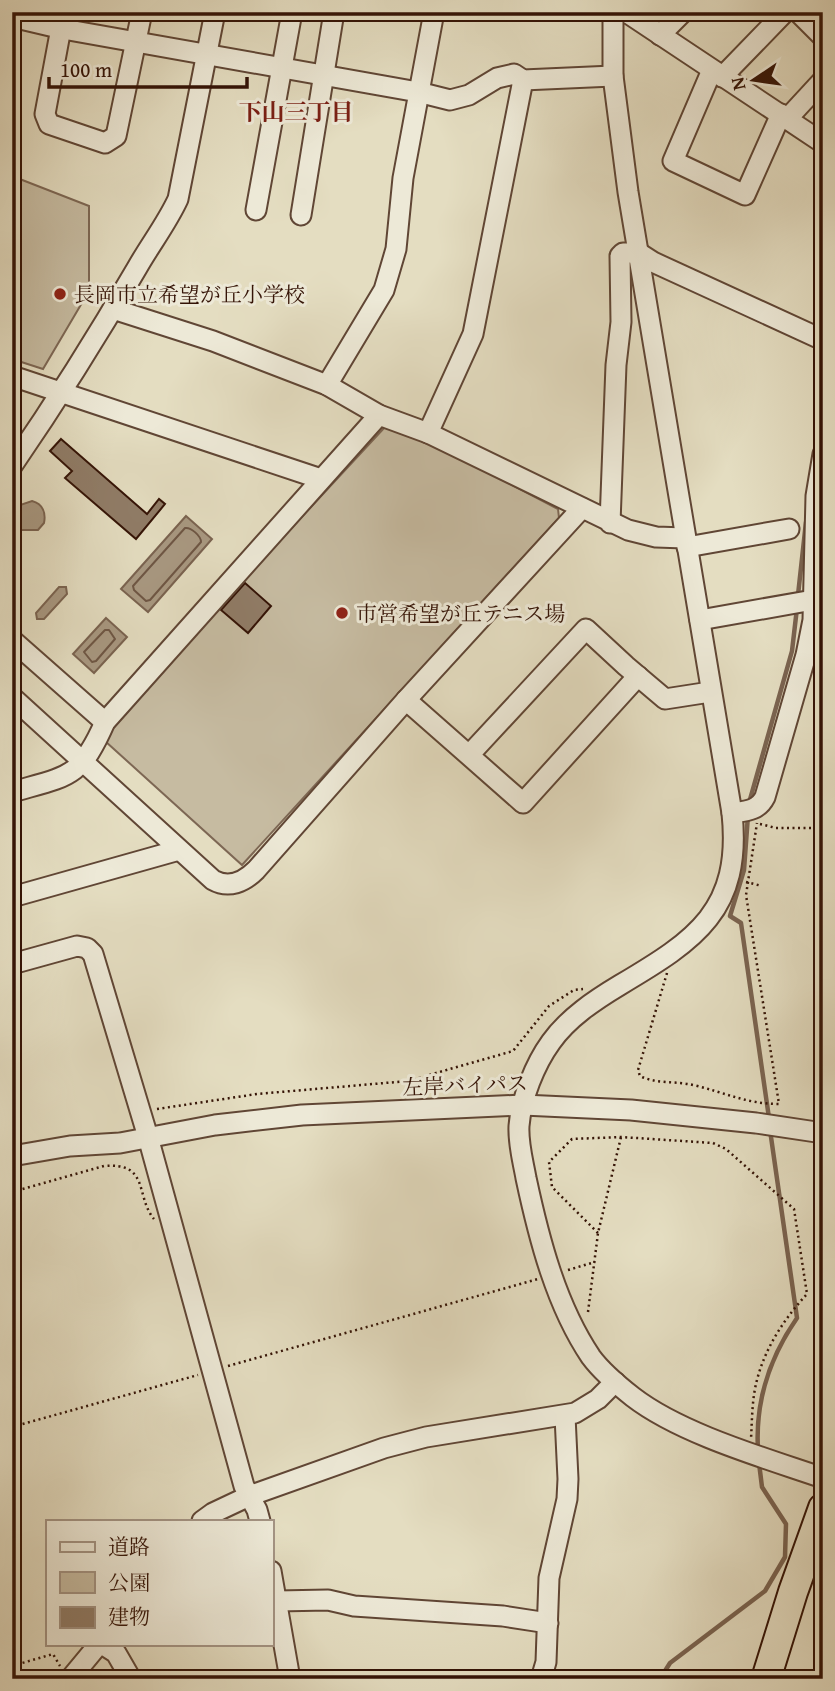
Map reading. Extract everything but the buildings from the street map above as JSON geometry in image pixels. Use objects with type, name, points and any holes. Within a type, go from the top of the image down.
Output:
[{"type":"highway","points":[[766,1679],[793,1591],[823,1508]]},
{"type":"street","points":[[63,23],[45,114],[49,124],[105,142],[116,136],[142,12]]},
{"type":"street","points":[[12,466],[171,215],[178,199],[215,12]]},
{"type":"street","points":[[256,210],[292,12]]},
{"type":"street","points":[[301,215],[334,12]]},
{"type":"street","points":[[327,385],[384,290],[396,249],[402,178],[434,12]]},
{"type":"street","points":[[613,12],[613,76],[628,192],[732,813],[738,879],[700,930],[662,959],[599,998],[563,1027],[550,1043],[523,1105],[519,1136],[521,1152],[533,1209],[553,1275],[574,1329],[593,1360],[615,1382],[650,1409],[667,1418],[823,1478]]},
{"type":"street","points":[[626,12],[823,143]]},
{"type":"street","points":[[660,35],[682,12]]},
{"type":"street","points":[[785,12],[717,73],[673,161],[746,195],[784,117],[823,80]]},
{"type":"street","points":[[798,12],[823,37]]},
{"type":"street","points":[[12,17],[63,23],[136,41],[450,100],[469,94],[497,78],[514,74],[523,80],[613,76]]},
{"type":"street","points":[[428,433],[473,334],[523,80]]},
{"type":"street","points":[[610,523],[616,365],[621,322],[620,256],[631,251],[639,253],[653,262],[823,340]]},
{"type":"street","points":[[113,309],[213,341],[327,385],[379,415],[428,433],[628,530],[686,542],[789,529]]},
{"type":"street","points":[[12,376],[321,479]]},
{"type":"street","points":[[12,792],[67,776],[83,762],[105,722],[379,415]]},
{"type":"street","points":[[732,813],[756,816],[765,797],[802,668],[813,620],[823,454]]},
{"type":"street","points":[[12,697],[179,850],[220,884],[232,884],[250,876],[406,699],[582,508]]},
{"type":"street","points":[[699,620],[813,600]]},
{"type":"street","points":[[470,754],[586,629],[666,699],[710,692]]},
{"type":"street","points":[[12,640],[105,722]]},
{"type":"street","points":[[406,699],[523,803],[638,676]]},
{"type":"street","points":[[12,897],[179,850]]},
{"type":"street","points":[[12,964],[77,946],[88,948],[93,954],[148,1137],[244,1486],[260,1520]]},
{"type":"street","name":"左岸バイパス","points":[[12,1169],[110,1144],[215,1125],[302,1115],[523,1105],[631,1110],[823,1133]]},
{"type":"street","name":"左岸バイパス","points":[[12,1157],[70,1146],[110,1144]]},
{"type":"street","points":[[203,1520],[249,1496],[384,1448],[426,1437],[565,1416],[585,1409],[615,1382]]},
{"type":"street","points":[[541,1679],[546,1662],[549,1578],[567,1499],[565,1416]]},
{"type":"street","points":[[273,1581],[290,1679]]},
{"type":"street","points":[[277,1601],[328,1600],[354,1606],[491,1615],[548,1623]]},
{"type":"street","points":[[70,1678],[99,1646]]},
{"type":"street","points":[[104,1646],[116,1653],[131,1679]]},
{"type":"path","points":[[662,959],[667,975],[638,1070],[640,1076],[648,1080],[695,1085],[757,1104],[779,1104],[746,895],[738,879],[756,816],[776,828],[823,828]]},
{"type":"path","points":[[738,879],[762,886]]},
{"type":"path","points":[[146,1111],[257,1094],[408,1082],[513,1051],[549,1006],[574,990],[581,989],[599,998]]},
{"type":"path","points":[[589,1312],[598,1233],[621,1137]]},
{"type":"path","points":[[598,1233],[552,1187],[549,1161],[572,1139],[621,1137],[713,1143],[726,1149],[794,1209],[807,1294],[786,1318],[762,1363],[756,1385],[750,1452]]},
{"type":"path","points":[[12,1192],[116,1165],[135,1174],[143,1189],[149,1213],[154,1220],[171,1227]]},
{"type":"path","points":[[12,1427],[595,1262]]},
{"type":"path","points":[[12,1666],[53,1654],[70,1678]]},
{"type":"path","points":[[809,1672],[823,1674]]},
{"type":"green space","name":"長岡市立希望が丘小学校","points":[[12,176],[89,206],[89,291],[43,369],[12,359]]},
{"type":"green space","name":"市営希望が丘テニス場","points":[[395,424],[558,509],[559,518],[242,865],[105,741],[124,709],[385,427]]},
{"type":"water","points":[[32,501],[43,509],[44,523],[38,530],[18,530],[12,536],[12,514],[20,505]]},
{"type":"water","points":[[186,516],[212,539],[148,612],[121,589]]},
{"type":"water","points":[[59,587],[66,587],[67,594],[44,619],[37,619],[36,613]]},
{"type":"water","points":[[106,618],[127,637],[94,673],[73,654]]},
{"type":"waterway","points":[[798,595],[806,522]]},
{"type":"waterway","points":[[749,803],[792,651],[797,608]]},
{"type":"waterway","points":[[748,815],[744,870],[730,916],[741,923],[769,1118]]},
{"type":"waterway","points":[[758,1450],[759,1415],[766,1381],[779,1348],[797,1318],[770,1130]]},
{"type":"waterway","points":[[660,1679],[670,1663],[765,1591],[785,1557],[786,1524],[762,1487],[759,1463]]},
{"type":"place","name":"長岡市立希望が丘小学校","points":[[60,294]]},
{"type":"place","name":"市営希望が丘テニス場","points":[[342,613]]},
{"type":"district","name":"下山三丁目","points":[[296,111]]}]
